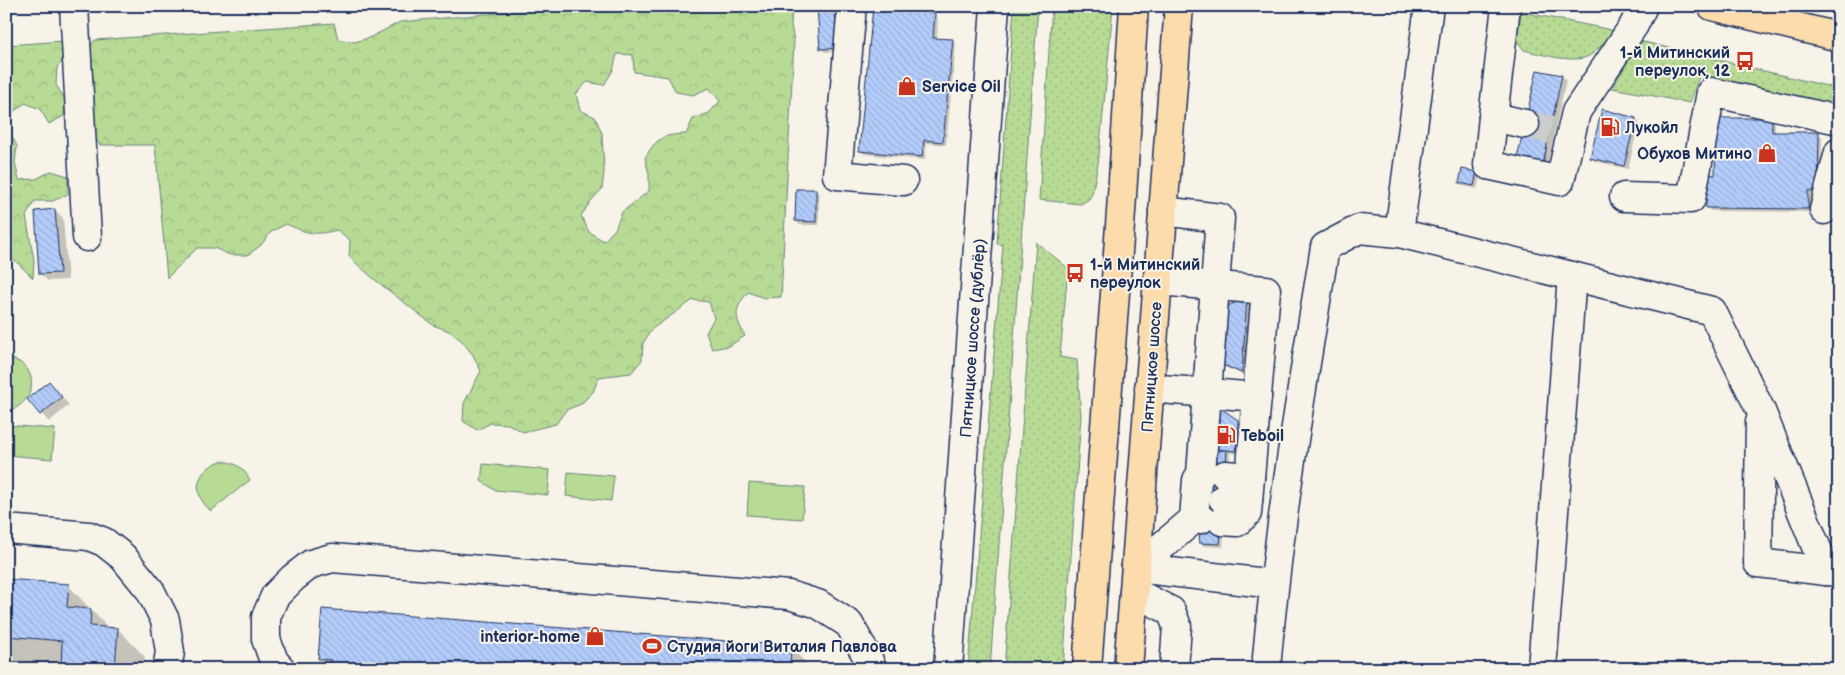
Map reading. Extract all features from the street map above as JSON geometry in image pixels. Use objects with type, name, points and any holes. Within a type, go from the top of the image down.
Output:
[{"type":"main road","points":[[1087,669],[1121,212],[1134,6]]},
{"type":"main road","name":"Пятницкое шоссе","points":[[1128,669],[1179,6]]},
{"type":"main road","points":[[1712,6],[1839,37]]},
{"type":"street","points":[[74,6],[87,237]]},
{"type":"street","points":[[852,6],[836,175],[902,181]]},
{"type":"street","name":"Пятницкое шоссе (дублёр)","points":[[948,669],[995,6]]},
{"type":"street","points":[[1399,232],[1429,6]]},
{"type":"street","points":[[1506,6],[1488,165],[1560,181],[1549,129]]},
{"type":"street","points":[[1493,118],[1549,129],[1576,112],[1634,25],[1643,6]]},
{"type":"street","points":[[1624,197],[1691,199],[1711,92],[1839,120]]},
{"type":"street","points":[[1824,210],[1839,152]]},
{"type":"street","points":[[1163,211],[1220,218],[1207,393],[1215,496]]},
{"type":"street","points":[[1266,669],[1274,584],[1294,439],[1325,247],[1359,229],[1399,232],[1712,311],[1761,411],[1833,571]]},
{"type":"street","points":[[1542,669],[1572,276]]},
{"type":"street","points":[[1135,580],[1215,496],[1257,397],[1266,290],[1158,281]]},
{"type":"street","points":[[1150,388],[1257,397]]},
{"type":"street","points":[[1761,411],[1758,563],[1833,571]]},
{"type":"street","points":[[6,529],[89,536],[104,542],[123,557],[150,590],[165,620],[170,652],[167,669]]},
{"type":"street","points":[[281,669],[274,661],[266,639],[266,617],[275,596],[311,564],[332,558],[789,595],[818,604],[849,624],[872,669]]},
{"type":"street","points":[[1135,580],[1274,584]]},
{"type":"street","points":[[1135,580],[1171,611],[1177,626],[1174,669]]},
{"type":"green space","points":[[575,6],[792,6],[791,25],[794,41],[781,297],[764,298],[748,292],[740,303],[737,313],[737,318],[745,336],[729,346],[712,349],[706,333],[714,318],[709,302],[693,300],[652,329],[643,343],[642,360],[631,373],[599,377],[593,392],[581,404],[566,410],[556,424],[523,432],[508,424],[491,423],[477,430],[463,421],[464,403],[481,371],[473,355],[462,341],[449,331],[433,325],[349,257],[350,240],[337,230],[311,233],[286,224],[271,232],[261,245],[248,255],[230,255],[214,248],[197,248],[167,278],[155,145],[100,145],[92,133],[90,47],[95,40],[334,23],[338,39],[355,42],[371,37],[400,22]],"holes":[[[617,54],[633,55],[634,72],[668,77],[676,92],[693,95],[709,88],[720,101],[709,113],[693,119],[686,134],[666,136],[657,141],[645,158],[649,174],[649,191],[622,212],[615,229],[604,241],[589,232],[581,216],[602,189],[604,172],[602,133],[595,117],[580,110],[576,94],[587,82],[604,85],[613,70]]]},
{"type":"green space","points":[[1014,6],[1038,6],[990,669],[968,669],[1003,245],[997,244]]},
{"type":"green space","points":[[1052,6],[1113,6],[1098,164],[1092,194],[1089,199],[1081,204],[1039,200]]},
{"type":"green space","points":[[1521,12],[1617,31],[1594,53],[1587,57],[1572,59],[1546,56],[1524,50],[1517,41]]},
{"type":"green space","points":[[64,41],[64,60],[57,67],[56,85],[65,99],[64,116],[49,124],[40,109],[25,103],[12,113],[9,131],[17,146],[15,163],[19,180],[36,179],[51,171],[68,176],[68,194],[53,201],[35,201],[26,216],[34,260],[33,278],[6,252],[6,45]]},
{"type":"green space","points":[[1640,41],[1839,89],[1839,102],[1833,104],[1699,76],[1690,103],[1612,88]]},
{"type":"green space","points":[[1036,242],[1068,268],[1060,357],[1077,360],[1081,416],[1063,669],[1004,669]]},
{"type":"green space","points":[[6,358],[17,361],[25,366],[32,382],[25,400],[17,407],[6,412]]},
{"type":"green space","points":[[6,425],[55,429],[52,459],[6,455]]},
{"type":"green space","points":[[221,461],[238,466],[250,480],[211,511],[200,497],[199,483],[201,476],[206,470]]},
{"type":"green space","points":[[483,464],[550,470],[548,495],[495,490],[481,481]]},
{"type":"green space","points":[[568,472],[614,476],[611,501],[566,496]]},
{"type":"green space","points":[[749,483],[805,487],[802,519],[747,515]]},
{"type":"building","points":[[817,6],[835,6],[838,48],[820,49]]},
{"type":"building","points":[[873,7],[935,13],[933,38],[953,39],[943,142],[924,140],[922,157],[859,151]]},
{"type":"building","points":[[1537,70],[1562,75],[1542,169],[1516,163]]},
{"type":"building","points":[[1602,109],[1636,118],[1624,166],[1590,158]]},
{"type":"building","name":"Обухов Митино","points":[[1716,118],[1772,118],[1772,132],[1819,132],[1818,191],[1808,191],[1808,209],[1706,208],[1706,174],[1715,175]]},
{"type":"building","points":[[1462,169],[1477,172],[1474,186],[1459,183]]},
{"type":"building","points":[[796,189],[816,189],[816,222],[795,221]]},
{"type":"building","points":[[55,209],[60,273],[39,274],[35,211]]},
{"type":"building","points":[[1247,298],[1242,373],[1218,363],[1222,308]]},
{"type":"building","points":[[49,381],[62,397],[40,415],[27,399]]},
{"type":"building","name":"Teboil","points":[[1216,405],[1238,420],[1236,451],[1213,449]]},
{"type":"building","points":[[1222,450],[1227,450],[1220,544],[1199,543],[1205,459]]},
{"type":"building","points":[[6,579],[69,584],[67,607],[91,609],[90,626],[118,628],[115,668],[120,669],[84,669],[61,666],[62,641],[6,636]]},
{"type":"building","points":[[322,609],[791,646],[790,668],[804,669],[330,669],[331,660],[318,659]]},
{"type":"tunnel","points":[[1525,124],[1551,130]]},
{"type":"place","name":"1-й Митинский переулок, 12","points":[[1745,61]]},
{"type":"place","name":"Service Oil","points":[[907,86]]},
{"type":"place","name":"Лукойл","points":[[1610,127]]},
{"type":"place","name":"Обухов Митино","points":[[1767,153]]},
{"type":"place","name":"1-й Митинский переулок","points":[[1075,273]]},
{"type":"place","name":"Teboil","points":[[1226,435]]},
{"type":"place","name":"interior-home","points":[[595,636]]},
{"type":"place","name":"Студия йоги Виталия Павлова","points":[[652,646]]}]
